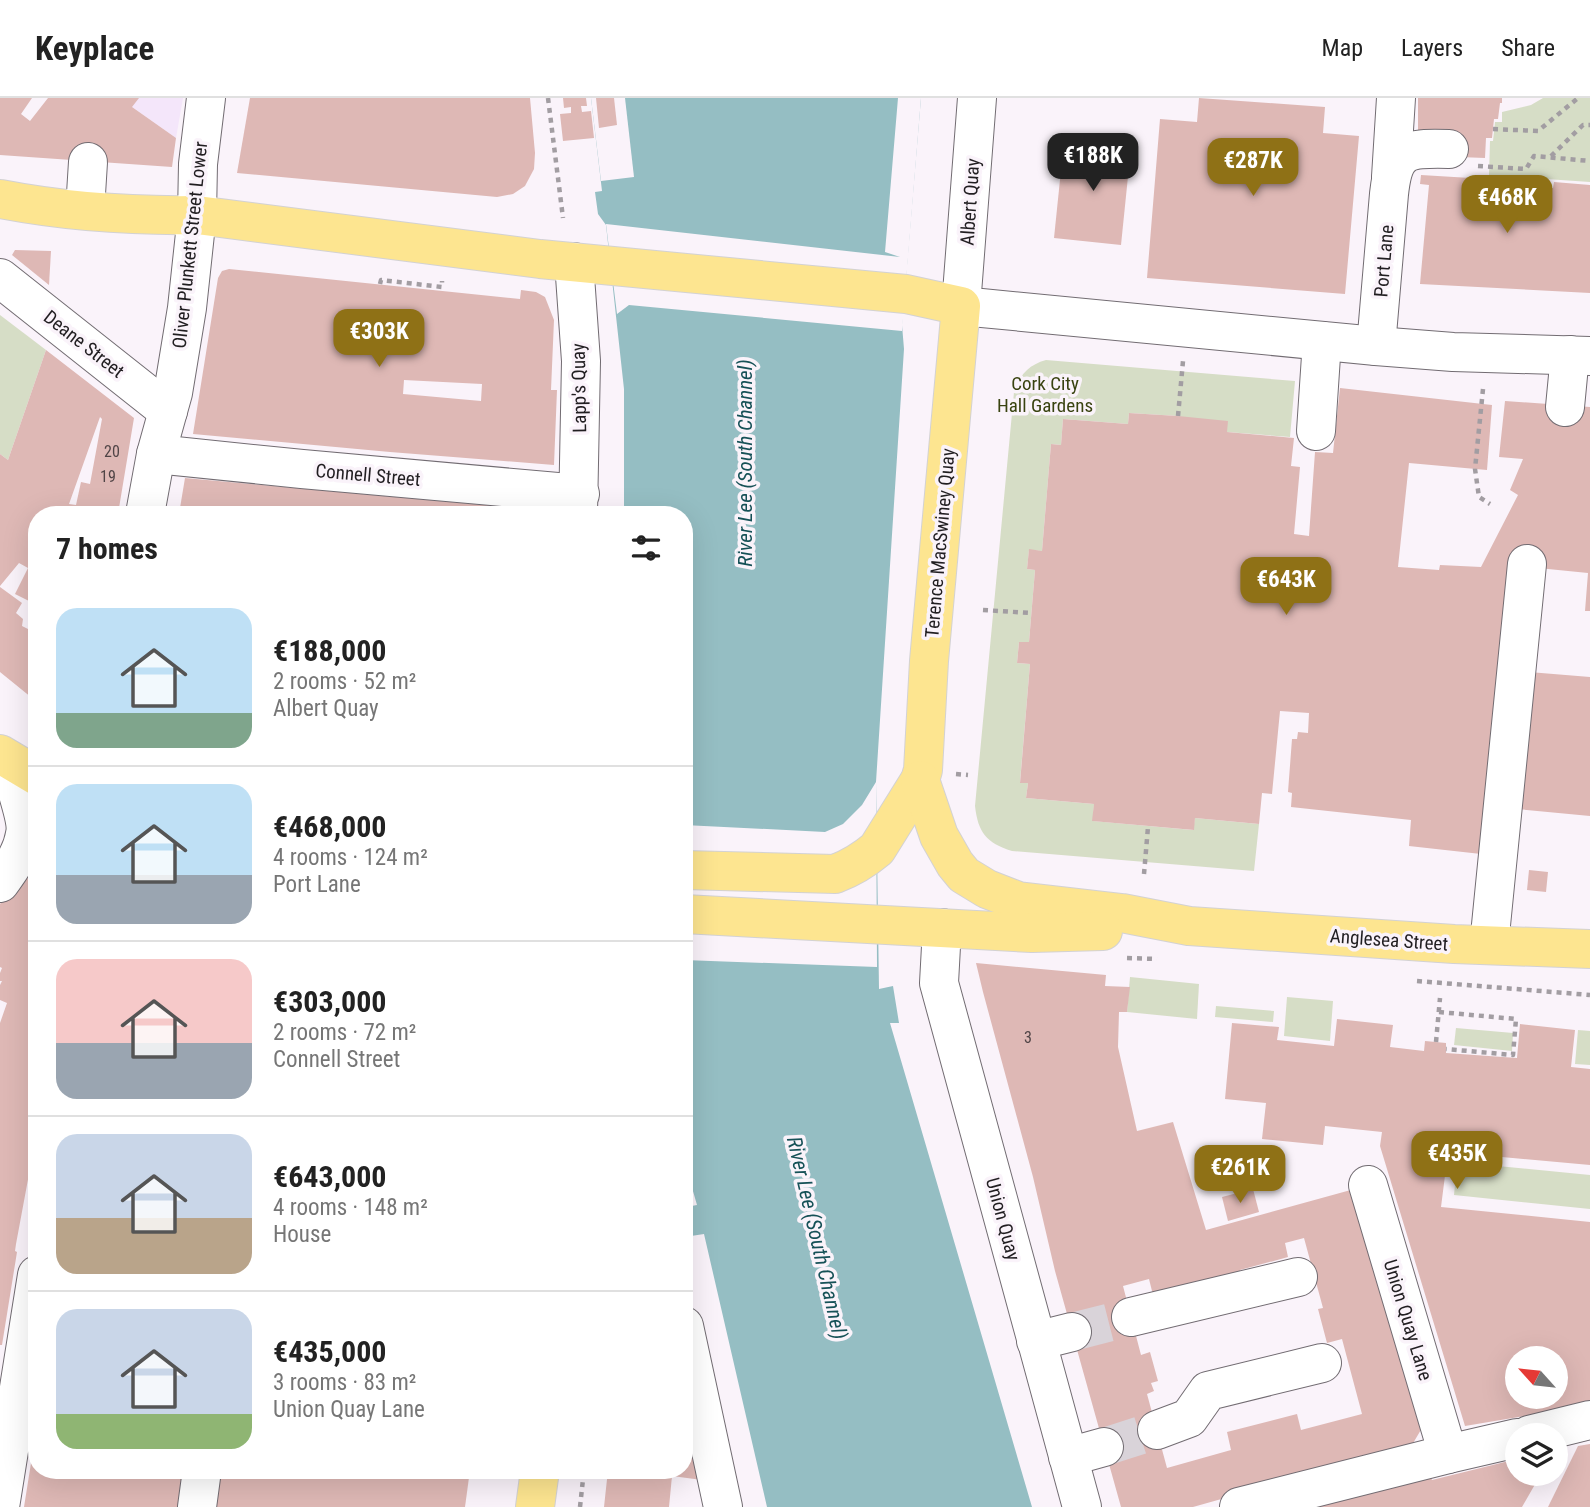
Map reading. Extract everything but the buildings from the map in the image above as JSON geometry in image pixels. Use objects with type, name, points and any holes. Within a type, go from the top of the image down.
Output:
[{"type":"main road","points":[[0,199],[85,210],[197,215],[592,264],[906,293],[961,306]]},
{"type":"main road","name":"Terence MacSwiney Quay","points":[[920,780],[923,770],[929,661],[961,306]]},
{"type":"main road","points":[[693,870],[835,874],[856,865],[877,849],[920,780]]},
{"type":"main road","name":"Anglesea Street","points":[[920,780],[939,836],[964,875],[987,889],[1018,901],[1122,913],[1189,926],[1590,949]]},
{"type":"main road","name":"Anglesea Street","points":[[693,915],[1032,933],[1189,926]]},
{"type":"main road","points":[[535,1507],[539,1479]]},
{"type":"street","name":"Oliver Plunkett Street Lower","points":[[146,506],[156,454],[173,393],[187,308],[206,98]]},
{"type":"street","name":"Albert Quay","points":[[961,306],[977,98]]},
{"type":"street","name":"Port Lane","points":[[1376,346],[1396,98]]},
{"type":"street","points":[[1391,177],[1400,159],[1418,148],[1462,158]]},
{"type":"street","points":[[85,210],[88,162]]},
{"type":"street","name":"Lapp's Quay","points":[[579,504],[581,361],[592,264]]},
{"type":"street","name":"Deane Street","points":[[0,278],[168,411]]},
{"type":"street","points":[[961,306],[1376,346],[1486,353],[1580,355],[1581,400]]},
{"type":"street","points":[[1316,431],[1322,341]]},
{"type":"street","name":"Connell Street","points":[[156,454],[302,469],[579,504]]},
{"type":"street","points":[[1489,945],[1527,564]]},
{"type":"street","points":[[0,883],[19,854],[26,831],[17,792],[15,763]]},
{"type":"street","name":"Union Quay","points":[[942,928],[939,983],[1054,1336],[1068,1457],[1082,1507]]},
{"type":"street","name":"Union Quay Lane","points":[[1368,1185],[1448,1454]]},
{"type":"street","points":[[1131,1317],[1298,1277]]},
{"type":"street","points":[[1157,1430],[1189,1418],[1208,1391],[1322,1363]]},
{"type":"street","points":[[693,1368],[723,1507]]},
{"type":"street","points":[[0,1507],[28,1382]]},
{"type":"street","points":[[1568,1425],[1590,1420]]},
{"type":"street","points":[[1239,1507],[1505,1441]]},
{"type":"street","points":[[1068,1457],[1104,1447]]},
{"type":"street","points":[[197,1507],[201,1479]]},
{"type":"path","points":[[548,98],[563,218]]},
{"type":"path","points":[[1493,129],[1538,131],[1578,98]]},
{"type":"path","points":[[1550,157],[1583,125],[1590,125]]},
{"type":"path","points":[[1462,158],[1526,169],[1534,156],[1590,161]]},
{"type":"path","points":[[380,284],[381,280],[442,287],[442,276]]},
{"type":"path","points":[[1486,353],[1475,469],[1479,497],[1490,504]]},
{"type":"path","points":[[1178,416],[1183,360]]},
{"type":"path","points":[[983,610],[1031,614]]},
{"type":"path","points":[[1144,874],[1148,827]]},
{"type":"path","points":[[1436,1042],[1440,998]]},
{"type":"path","points":[[1439,1012],[1516,1019],[1513,1055],[1446,1049]]},
{"type":"path","points":[[580,1507],[583,1479]]},
{"type":"shaded area","points":[[120,98],[183,98],[176,138],[132,107]]},
{"type":"green space","points":[[1543,98],[1590,98],[1590,182],[1489,175],[1490,141],[1493,141],[1495,122],[1502,122],[1502,112],[1531,105]]},
{"type":"green space","points":[[0,315],[46,350],[8,460],[0,454]]},
{"type":"green space","name":"Cork City Hall Gardens","points":[[1046,360],[1295,381],[1290,437],[1227,432],[1178,416],[1129,413],[1128,424],[1063,419],[1061,445],[1051,444],[1042,551],[1029,550],[1027,569],[1035,570],[1029,642],[1019,642],[1017,663],[1030,664],[1020,782],[1028,783],[1026,798],[1094,804],[1093,821],[1193,830],[1195,818],[1259,824],[1254,871],[1012,851],[990,840],[978,823],[975,806],[1014,392],[1025,372]]},
{"type":"green space","points":[[1130,977],[1199,984],[1197,1019],[1127,1012]]},
{"type":"green space","points":[[1287,997],[1333,1001],[1330,1041],[1284,1036]]},
{"type":"green space","points":[[1216,1006],[1274,1011],[1273,1022],[1215,1017]]},
{"type":"green space","points":[[1456,1028],[1513,1033],[1512,1051],[1454,1045]]},
{"type":"green space","points":[[1578,1030],[1590,1031],[1590,1065],[1575,1064]]},
{"type":"green space","points":[[1457,1162],[1590,1175],[1590,1209],[1454,1195]]},
{"type":"water","name":"River Lee (South Channel)","points":[[591,98],[921,98],[902,325],[904,349],[876,782],[879,989],[893,986],[899,1023],[890,1023],[1032,1507],[767,1507],[704,1234],[693,1236],[693,1206],[697,1205],[693,1191],[693,506],[624,506],[624,389],[606,225],[598,214],[595,192],[602,191]]},
{"type":"pier","points":[[591,98],[625,98],[634,177],[601,181]]},
{"type":"pier","points":[[898,98],[921,98],[902,331],[629,305],[617,314],[606,224],[900,257],[885,252]]},
{"type":"pier","points":[[876,782],[877,967],[693,960],[693,825],[825,832],[843,824],[862,805]]},
{"type":"tunnel","points":[[1072,1332],[1131,1317]]},
{"type":"tunnel","points":[[1104,1447],[1157,1430]]}]
